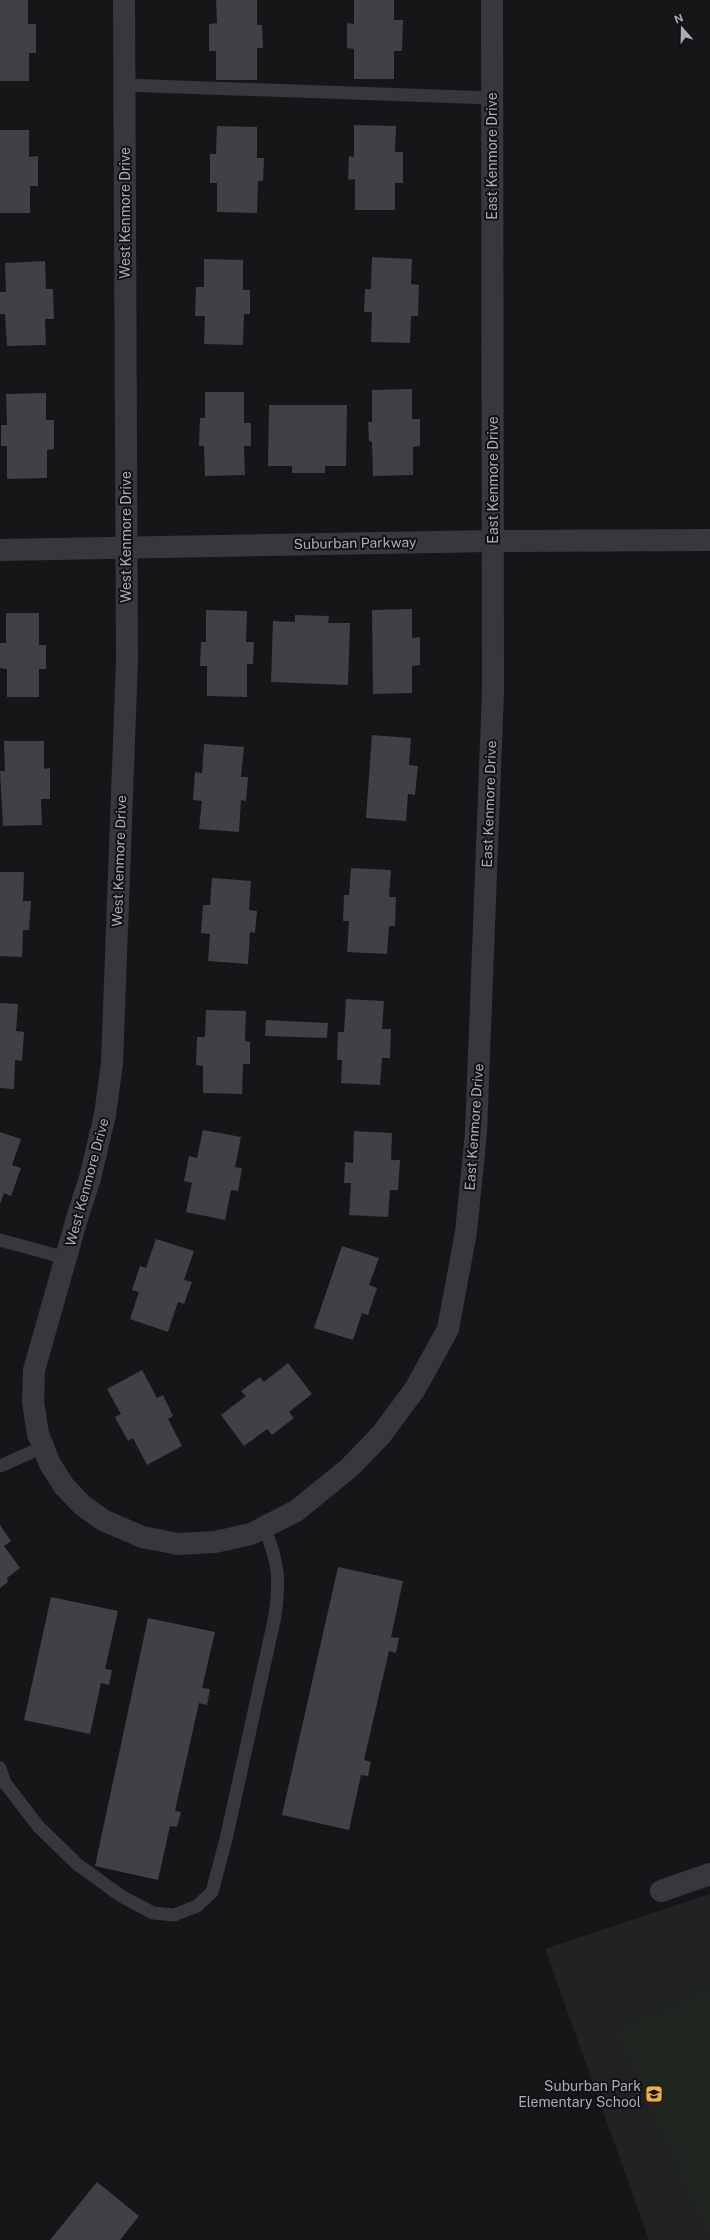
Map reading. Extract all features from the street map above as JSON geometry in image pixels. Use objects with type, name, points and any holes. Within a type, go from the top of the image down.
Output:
[{"type":"street","name":"West Kenmore Drive","points":[[124,0],[127,660],[112,1063],[104,1122],[90,1178],[34,1370],[33,1402],[38,1434],[50,1464],[64,1486],[82,1505],[103,1520],[142,1537],[178,1544],[215,1542],[251,1534],[264,1528]]},
{"type":"street","name":"East Kenmore Drive","points":[[264,1528],[302,1506],[349,1468],[381,1435],[415,1389],[448,1329],[466,1232],[476,1133],[493,690],[492,0]]},
{"type":"street","name":"Suburban Parkway","points":[[0,550],[493,541],[710,540]]},
{"type":"street","points":[[661,1891],[710,1874]]},
{"type":"lane","points":[[124,85],[492,98]]},
{"type":"lane","points":[[0,1240],[66,1258]]},
{"type":"lane","points":[[0,1466],[44,1447]]},
{"type":"lane","points":[[0,1768],[5,1783],[38,1826],[77,1864],[121,1896],[153,1913],[174,1915],[197,1906],[212,1892],[227,1835],[275,1616],[279,1584],[275,1554],[264,1528]]},
{"type":"shaded area","name":"Suburban Park Elementary School","points":[[710,1894],[710,2240],[649,2240],[545,1949]]},
{"type":"shaded area","points":[[710,1988],[710,2235],[617,2029]]},
{"type":"building","points":[[0,0],[28,0],[28,24],[36,24],[36,53],[29,53],[29,81],[0,81]]},
{"type":"building","points":[[216,0],[257,0],[257,25],[262,25],[263,48],[257,48],[257,80],[216,80],[216,51],[209,51],[209,24],[217,23]]},
{"type":"building","points":[[354,0],[394,0],[394,20],[403,20],[402,51],[394,51],[394,79],[354,79],[354,49],[347,48],[347,23],[354,24]]},
{"type":"building","points":[[354,125],[396,126],[395,152],[403,152],[403,183],[395,183],[395,210],[355,210],[355,179],[348,180],[349,156],[354,157]]},
{"type":"building","points":[[217,126],[257,127],[257,158],[264,158],[263,181],[258,181],[257,213],[217,212],[217,183],[210,183],[210,154],[216,154]]},
{"type":"building","points":[[0,130],[29,130],[29,157],[38,156],[38,186],[30,186],[30,213],[0,213]]},
{"type":"building","points":[[372,257],[412,259],[411,284],[419,285],[418,316],[411,316],[410,343],[371,342],[372,312],[364,312],[365,289],[371,289]]},
{"type":"building","points":[[204,259],[243,260],[243,290],[250,290],[250,314],[244,314],[243,345],[204,344],[205,316],[195,316],[196,287],[204,287]]},
{"type":"building","points":[[45,261],[46,289],[53,289],[54,319],[45,319],[46,345],[7,346],[5,314],[0,314],[0,292],[6,292],[5,263]]},
{"type":"building","points":[[412,389],[412,419],[420,419],[420,446],[413,447],[413,475],[373,476],[372,442],[369,441],[368,422],[372,422],[372,390]]},
{"type":"building","points":[[205,392],[244,392],[244,423],[251,423],[251,446],[244,446],[245,475],[205,476],[204,446],[199,446],[200,418],[205,418]]},
{"type":"building","points":[[46,393],[46,420],[54,420],[54,449],[47,450],[47,478],[7,479],[7,446],[1,446],[1,425],[7,425],[6,394]]},
{"type":"building","points":[[269,405],[347,405],[346,466],[325,466],[325,473],[292,473],[292,466],[268,466]]},
{"type":"building","points":[[412,609],[412,638],[420,637],[420,665],[412,666],[412,693],[373,694],[372,610]]},
{"type":"building","points":[[206,610],[247,611],[246,642],[254,642],[253,664],[247,664],[247,697],[207,696],[207,666],[200,666],[201,642],[206,642]]},
{"type":"building","points":[[6,613],[39,613],[39,645],[46,645],[46,669],[39,669],[39,697],[7,697],[7,669],[0,668],[0,643],[6,643]]},
{"type":"building","points":[[295,615],[329,616],[328,623],[350,623],[348,685],[271,682],[273,621],[295,622]]},
{"type":"building","points":[[372,735],[411,738],[409,765],[418,766],[415,795],[408,794],[406,821],[366,818]]},
{"type":"building","points":[[4,741],[44,741],[44,769],[50,768],[50,799],[41,799],[42,825],[3,826],[0,771],[5,771]]},
{"type":"building","points":[[204,744],[244,747],[241,777],[248,777],[246,801],[241,800],[239,832],[199,829],[202,801],[193,800],[195,772],[202,773]]},
{"type":"building","points":[[351,868],[391,870],[389,897],[396,897],[395,926],[389,926],[387,954],[347,952],[349,921],[343,921],[344,895],[349,895]]},
{"type":"building","points":[[0,872],[24,872],[23,901],[31,901],[29,930],[23,930],[22,957],[0,956]]},
{"type":"building","points":[[212,878],[251,881],[249,910],[257,911],[255,933],[250,932],[248,964],[208,961],[210,934],[201,933],[203,905],[210,905]]},
{"type":"building","points":[[346,999],[384,1001],[382,1029],[391,1029],[390,1058],[382,1058],[380,1085],[341,1083],[342,1060],[337,1060],[338,1032],[344,1032]]},
{"type":"building","points":[[0,1003],[18,1004],[16,1031],[24,1032],[22,1061],[15,1060],[14,1089],[0,1088]]},
{"type":"building","points":[[206,1010],[246,1011],[245,1041],[250,1042],[250,1064],[243,1064],[242,1094],[203,1093],[203,1066],[196,1065],[197,1037],[205,1037]]},
{"type":"building","points":[[266,1020],[328,1023],[327,1038],[265,1036]]},
{"type":"building","points":[[203,1130],[241,1137],[235,1167],[242,1168],[238,1191],[231,1190],[225,1220],[186,1212],[192,1183],[184,1181],[189,1156],[197,1158]]},
{"type":"building","points":[[354,1131],[392,1133],[391,1160],[400,1160],[398,1190],[390,1190],[388,1217],[349,1215],[351,1183],[344,1183],[345,1162],[353,1163]]},
{"type":"building","points":[[0,1132],[21,1139],[12,1165],[21,1168],[11,1196],[4,1193],[0,1204]]},
{"type":"building","points":[[156,1239],[194,1251],[184,1280],[192,1282],[184,1304],[178,1302],[168,1332],[130,1319],[139,1292],[132,1290],[140,1266],[146,1268]]},
{"type":"building","points":[[342,1246],[379,1258],[369,1285],[377,1288],[368,1315],[362,1313],[353,1340],[314,1328]]},
{"type":"building","points":[[288,1363],[312,1394],[289,1412],[294,1418],[272,1435],[267,1429],[244,1446],[221,1415],[246,1396],[241,1391],[260,1377],[264,1382]]},
{"type":"building","points":[[142,1370],[157,1398],[163,1395],[173,1416],[168,1419],[182,1446],[147,1465],[133,1438],[128,1441],[115,1417],[121,1414],[107,1389]]},
{"type":"building","points":[[0,1525],[11,1541],[4,1546],[20,1568],[7,1578],[8,1582],[0,1588]]},
{"type":"building","points":[[338,1567],[403,1581],[391,1637],[399,1638],[396,1653],[389,1651],[364,1760],[371,1762],[368,1776],[361,1775],[349,1830],[282,1815]]},
{"type":"building","points":[[51,1597],[118,1611],[105,1669],[112,1670],[109,1685],[101,1683],[90,1734],[24,1720]]},
{"type":"building","points":[[148,1618],[215,1632],[202,1688],[210,1689],[207,1705],[199,1703],[175,1811],[181,1812],[177,1827],[170,1826],[158,1880],[95,1866]]},
{"type":"building","points":[[97,2182],[139,2216],[120,2240],[50,2240]]},
{"type":"place","name":"Suburban Park Elementary School","points":[[654,2094]]}]
